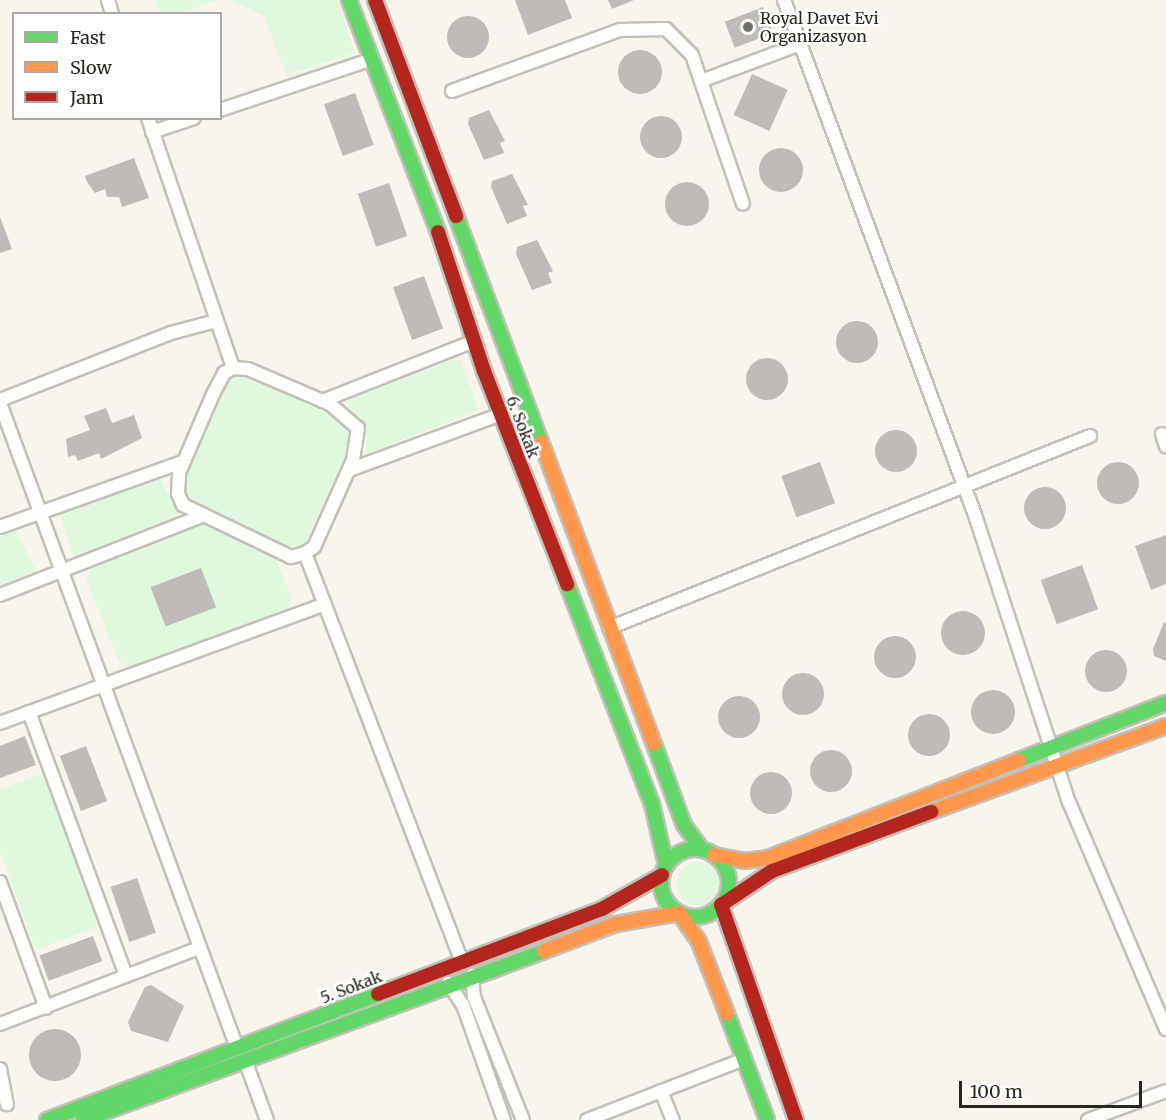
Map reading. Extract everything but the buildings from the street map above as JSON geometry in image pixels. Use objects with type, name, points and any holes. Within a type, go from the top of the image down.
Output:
[{"type":"street","name":"6. Sokak","points":[[349,0],[501,414],[652,804],[664,870]]},
{"type":"street","name":"6. Sokak","points":[[375,0],[684,825],[708,852]]},
{"type":"street","points":[[784,0],[798,45],[966,490],[1052,745],[1056,767],[1166,1029]]},
{"type":"street","points":[[452,91],[620,30],[650,26],[684,41],[701,81],[743,204]]},
{"type":"street","points":[[701,81],[798,45]]},
{"type":"street","points":[[222,109],[372,60]]},
{"type":"street","points":[[149,120],[233,368]]},
{"type":"street","points":[[152,132],[188,120]]},
{"type":"street","points":[[216,321],[171,333],[0,401],[58,572],[199,948],[267,1120]]},
{"type":"street","points":[[321,401],[474,341]]},
{"type":"street","points":[[233,368],[248,369],[321,401],[358,428],[349,470],[314,547],[305,553],[291,556],[183,505],[178,494],[183,462],[224,373],[233,368]]},
{"type":"street","points":[[349,470],[501,414]]},
{"type":"street","points":[[609,628],[966,490],[1090,436]]},
{"type":"street","points":[[0,527],[183,462]]},
{"type":"street","points":[[0,595],[204,515]]},
{"type":"street","points":[[305,553],[462,962]]},
{"type":"street","points":[[0,723],[325,604]]},
{"type":"street","points":[[767,1120],[699,942],[679,913],[664,897],[664,870],[682,851],[708,852],[744,861],[768,858],[1052,745],[1166,703]]},
{"type":"street","points":[[29,712],[126,976]]},
{"type":"street","points":[[679,913],[702,916],[772,871],[1166,726]]},
{"type":"street","points":[[708,852],[729,884],[721,905],[796,1120]]},
{"type":"street","name":"5. Sokak","points":[[83,1120],[241,1054],[353,1011],[462,962],[602,909],[664,870]]},
{"type":"street","points":[[0,882],[46,1008]]},
{"type":"street","name":"5. Sokak","points":[[353,1011],[448,983],[616,924],[679,913]]},
{"type":"street","points":[[0,1024],[199,948]]},
{"type":"street","points":[[472,975],[474,997],[523,1120]]},
{"type":"street","points":[[448,983],[463,1005],[504,1120]]},
{"type":"street","name":"5. Sokak","points":[[47,1120],[241,1054]]},
{"type":"street","points":[[594,1119],[744,1059]]},
{"type":"street","points":[[0,1069],[7,1104],[0,1091]]},
{"type":"street","points":[[661,1091],[673,1120]]},
{"type":"street","points":[[1088,1120],[1166,1091]]},
{"type":"green space","points":[[156,0],[217,0],[183,12],[160,12]]},
{"type":"green space","points":[[231,0],[338,0],[355,53],[286,75],[264,16]]},
{"type":"green space","points":[[459,357],[479,410],[366,454],[366,430],[346,401]]},
{"type":"green space","points":[[243,372],[352,427],[353,440],[303,547],[286,546],[188,499],[181,490],[230,375]]},
{"type":"green space","points":[[159,477],[178,512],[174,521],[76,557],[72,553],[60,513]]},
{"type":"green space","points":[[204,524],[275,557],[292,599],[286,611],[132,667],[119,662],[86,578],[94,566]]},
{"type":"green space","points":[[16,530],[36,571],[0,585],[0,536]]},
{"type":"green space","points":[[45,772],[99,926],[36,950],[0,852],[0,790]]},
{"type":"green space","points":[[699,862],[708,863],[715,868],[720,875],[720,893],[715,900],[708,905],[699,906],[690,905],[683,900],[678,893],[677,884],[678,875],[683,868],[690,863]]},
{"type":"traffic: fast","points":[[349,0],[438,232]]},
{"type":"traffic: fast","points":[[456,216],[541,442]]},
{"type":"traffic: fast","points":[[567,584],[652,804],[666,865]]},
{"type":"traffic: fast","points":[[1019,760],[1166,703]]},
{"type":"traffic: fast","points":[[654,744],[684,825],[702,850]]},
{"type":"traffic: fast","points":[[695,849],[708,852],[719,859],[726,870],[729,883],[726,896],[719,907],[708,914],[695,917],[682,914],[671,907],[664,896],[661,883],[664,870],[671,859],[682,852],[695,849]]},
{"type":"traffic: fast","points":[[83,1120],[544,951]]},
{"type":"traffic: fast","points":[[47,1120],[378,994]]},
{"type":"traffic: fast","points":[[727,1014],[767,1120]]},
{"type":"traffic: slow","points":[[541,442],[654,744]]},
{"type":"traffic: slow","points":[[931,812],[1166,726]]},
{"type":"traffic: slow","points":[[714,855],[744,861],[768,858],[1019,760]]},
{"type":"traffic: slow","points":[[544,951],[616,924],[679,913],[699,942],[727,1014]]},
{"type":"traffic: jam","points":[[375,0],[456,216]]},
{"type":"traffic: jam","points":[[438,232],[484,371],[567,584]]},
{"type":"traffic: jam","points":[[796,1120],[721,905],[772,871],[931,812]]},
{"type":"traffic: jam","points":[[378,994],[602,909],[662,875]]},
{"type":"place","name":"Royal Davet Evi Organizasyon","points":[[748,27]]}]
